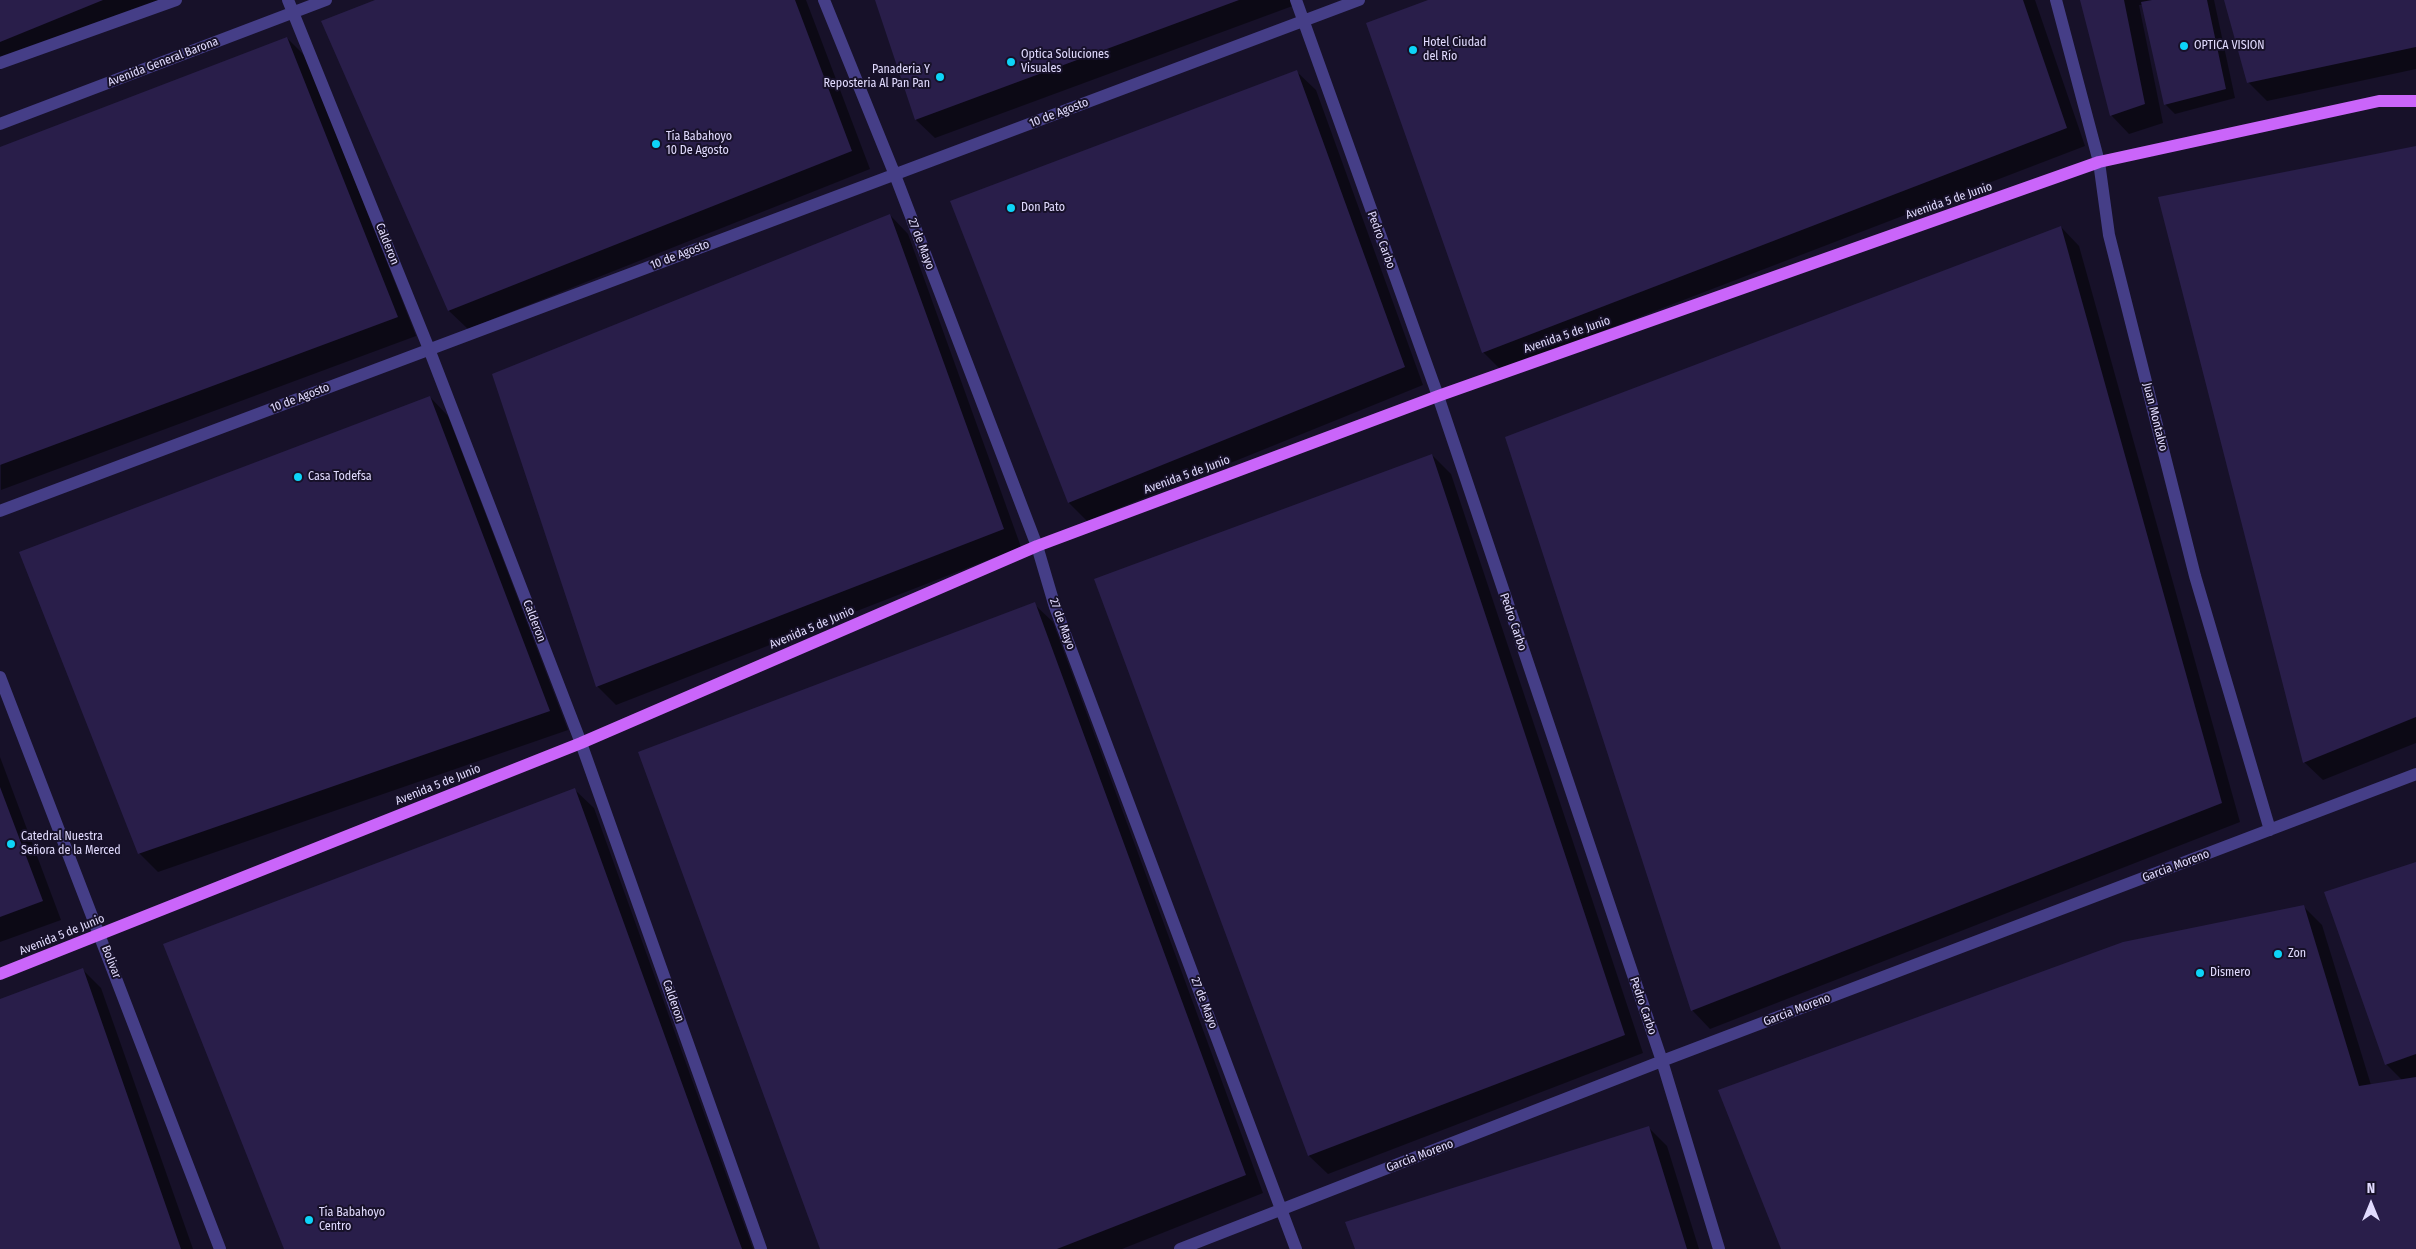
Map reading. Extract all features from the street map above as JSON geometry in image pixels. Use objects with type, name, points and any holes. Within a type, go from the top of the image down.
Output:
[{"type":"main road","name":"Avenida 5 de Junio","points":[[0,974],[581,743],[1037,546],[1438,396],[2099,162],[2380,101],[2416,101]]},
{"type":"street","points":[[0,63],[176,0]]},
{"type":"street","name":"Calderon","points":[[288,0],[430,349],[581,743],[761,1249]]},
{"type":"street","name":"Avenida General Barona","points":[[0,124],[326,0]]},
{"type":"street","name":"27 de Mayo","points":[[824,0],[895,175],[1037,546],[1056,607],[1296,1249]]},
{"type":"street","name":"Pedro Carbo","points":[[1296,0],[1438,396],[1662,1061],[1719,1249]]},
{"type":"street","name":"10 de Agosto","points":[[0,511],[1359,0]]},
{"type":"street","name":"Juan Montalvo","points":[[2056,0],[2099,162],[2109,235],[2195,576],[2270,830]]},
{"type":"street","name":"Bolivar","points":[[0,677],[220,1249]]},
{"type":"street","name":"Garcia Moreno","points":[[1180,1249],[1662,1061],[2416,774]]},
{"type":"building","points":[[0,0],[103,0],[0,42]]},
{"type":"building","points":[[375,0],[795,0],[852,151],[448,311],[321,21]]},
{"type":"building","points":[[875,0],[1239,0],[915,120]]},
{"type":"building","points":[[1428,0],[2023,0],[2067,128],[1482,353],[1366,23]]},
{"type":"building","points":[[2080,0],[2124,0],[2145,104],[2110,116]]},
{"type":"building","name":"OPTICA VISION","points":[[2152,0],[2207,0],[2226,89],[2164,105],[2141,2]]},
{"type":"building","points":[[2224,0],[2416,0],[2416,47],[2247,83]]},
{"type":"building","points":[[287,37],[398,317],[0,465],[0,147]]},
{"type":"building","points":[[1297,70],[1405,367],[1068,503],[950,201]]},
{"type":"building","points":[[2416,146],[2416,717],[2303,763],[2158,197]]},
{"type":"building","points":[[890,214],[1004,529],[596,687],[492,374]]},
{"type":"building","points":[[2061,226],[2222,803],[1691,1011],[1505,437]]},
{"type":"building","points":[[430,396],[550,711],[138,854],[19,552]]},
{"type":"building","points":[[1432,454],[1625,1035],[1308,1156],[1094,579]]},
{"type":"building","points":[[1035,602],[1246,1175],[1057,1249],[820,1249],[638,752]]},
{"type":"building","name":"Catedral Nuestra Señora de la Merced","points":[[0,787],[43,901],[0,917]]},
{"type":"building","points":[[575,788],[742,1249],[284,1249],[163,944]]},
{"type":"building","points":[[2416,862],[2416,1054],[2385,1065],[2324,892]]},
{"type":"building","points":[[2304,905],[2359,1086],[2416,1077],[2416,1249],[1781,1249],[1718,1090],[2123,942]]},
{"type":"building","points":[[83,968],[181,1249],[0,1249],[0,999]]},
{"type":"building","points":[[1649,1126],[1687,1249],[1355,1249],[1345,1222]]},
{"type":"place","name":"OPTICA VISION","points":[[2184,46]]},
{"type":"place","name":"Hotel Ciudad del Río","points":[[1413,50]]},
{"type":"place","name":"Optica Soluciones Visuales","points":[[1011,62]]},
{"type":"place","name":"Panaderia Y Reposteria Al Pan Pan","points":[[940,77]]},
{"type":"place","name":"Tía Babahoyo 10 De Agosto","points":[[656,144]]},
{"type":"place","name":"Don Pato","points":[[1011,208]]},
{"type":"place","name":"Casa Todefsa","points":[[298,477]]},
{"type":"place","name":"Catedral Nuestra Señora de la Merced","points":[[11,844]]},
{"type":"place","name":"Zon","points":[[2278,954]]},
{"type":"place","name":"Dismero","points":[[2200,973]]},
{"type":"place","name":"Tía Babahoyo Centro","points":[[309,1220]]}]
